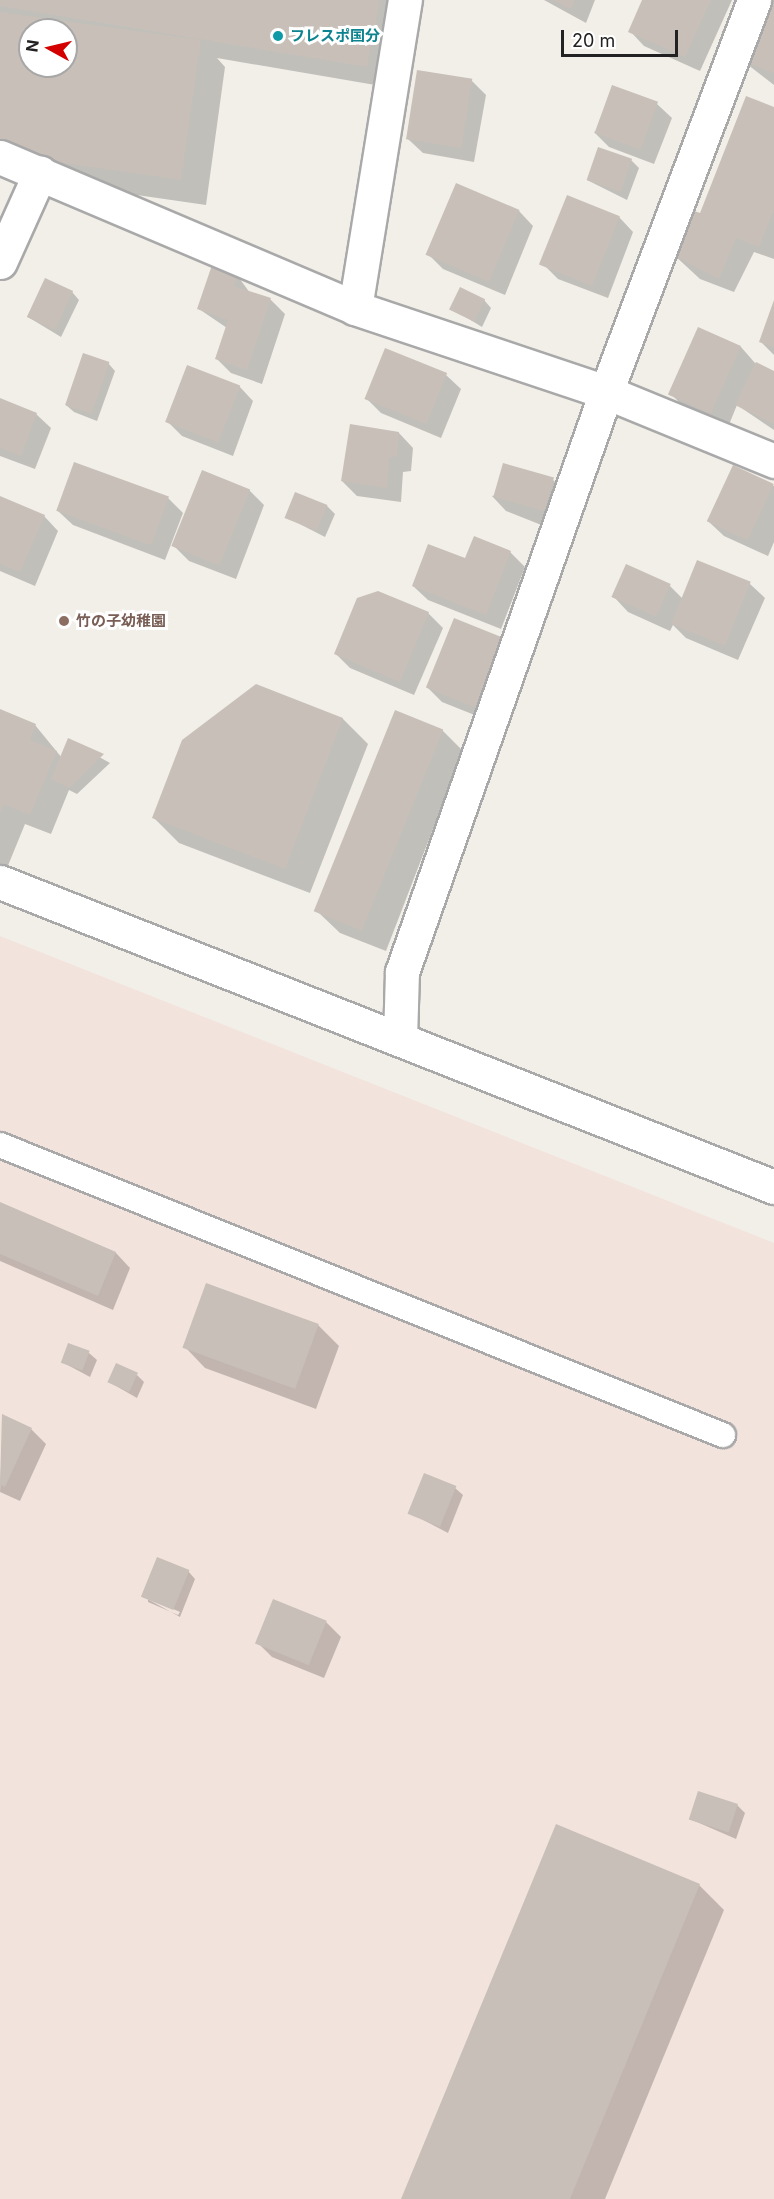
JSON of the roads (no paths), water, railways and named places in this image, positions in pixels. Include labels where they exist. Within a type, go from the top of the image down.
[{"type":"street","points":[[355,308],[405,0]]},
{"type":"street","points":[[400,1040],[402,972],[606,392],[754,0]]},
{"type":"street","points":[[0,157],[355,308],[606,392],[774,461]]},
{"type":"street","points":[[0,262],[40,173]]},
{"type":"street","points":[[0,882],[774,1187]]},
{"type":"lane","points":[[0,1145],[723,1435]]},
{"type":"place","name":"フレスポ国分","points":[[278,36]]},
{"type":"place","name":"竹の子幼稚園","points":[[64,621]]}]
